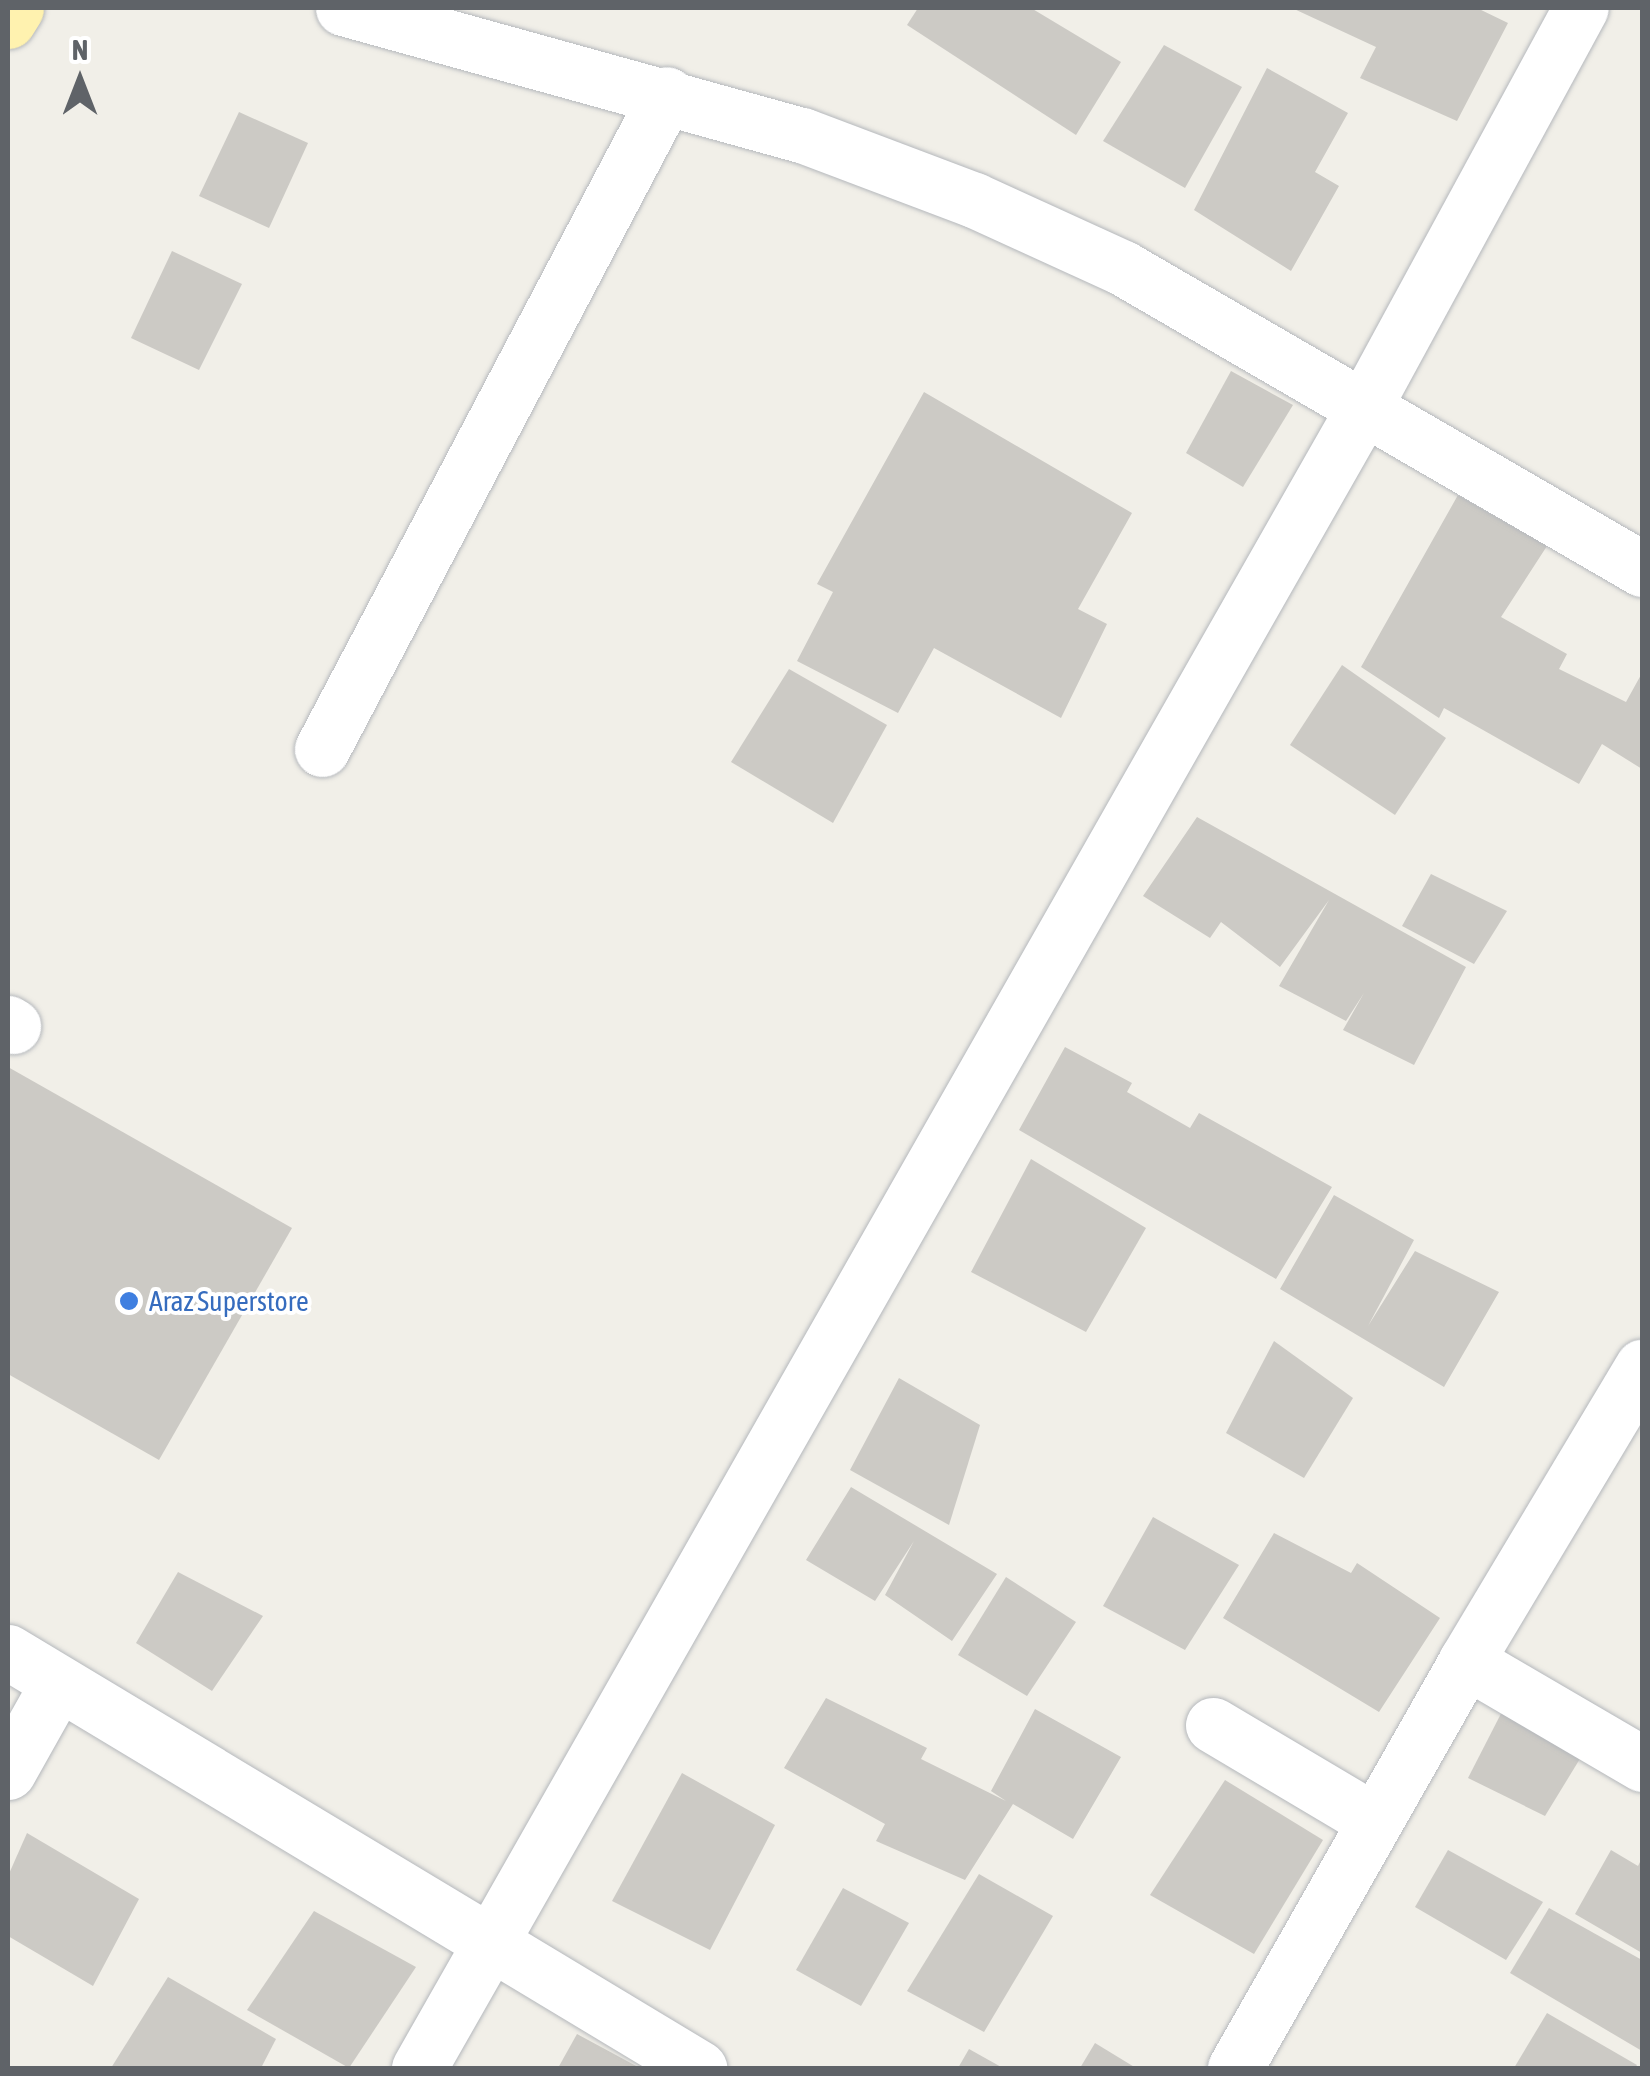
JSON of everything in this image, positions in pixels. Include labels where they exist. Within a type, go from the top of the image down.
[{"type":"main road","points":[[8,21],[16,8]]},
{"type":"street","points":[[343,8],[667,94],[802,135],[974,200],[1122,268],[1642,568]]},
{"type":"street","points":[[419,2068],[491,1948],[1364,407],[1581,8]]},
{"type":"street","points":[[322,749],[667,94]]},
{"type":"street","points":[[1235,2068],[1466,1660],[1642,1367]]},
{"type":"street","points":[[8,1652],[491,1948],[699,2068]]},
{"type":"street","points":[[1466,1660],[1642,1764]]},
{"type":"street","points":[[8,1772],[58,1683]]},
{"type":"street","points":[[1213,1724],[1375,1821]]},
{"type":"building","points":[[918,8],[1031,8],[1121,62],[1076,135],[907,25]]},
{"type":"building","points":[[1292,8],[1477,8],[1508,23],[1457,121],[1360,78],[1376,47]]},
{"type":"building","points":[[1164,45],[1242,87],[1185,188],[1103,141]]},
{"type":"building","points":[[1267,68],[1348,113],[1315,172],[1339,186],[1291,271],[1194,210]]},
{"type":"building","points":[[239,112],[308,143],[269,228],[199,196]]},
{"type":"building","points":[[172,251],[242,284],[199,370],[131,338]]},
{"type":"building","points":[[1231,371],[1293,405],[1243,487],[1186,453]]},
{"type":"building","points":[[924,392],[1132,513],[1078,609],[1107,624],[1061,718],[934,648],[898,713],[797,661],[833,592],[817,584]]},
{"type":"building","points":[[1458,495],[1547,546],[1501,617],[1567,654],[1559,669],[1626,702],[1642,673],[1642,769],[1602,744],[1579,784],[1444,708],[1439,718],[1361,667]]},
{"type":"building","points":[[1342,665],[1446,738],[1395,815],[1290,745]]},
{"type":"building","points":[[789,669],[887,725],[833,823],[731,762]]},
{"type":"building","points":[[1197,817],[1466,967],[1414,1065],[1343,1030],[1364,993],[1346,1021],[1279,986],[1329,900],[1280,967],[1221,922],[1210,938],[1143,896]]},
{"type":"building","points":[[1431,874],[1507,911],[1474,964],[1402,926]]},
{"type":"building","points":[[1065,1047],[1132,1083],[1127,1092],[1190,1128],[1199,1113],[1332,1187],[1276,1279],[1019,1130]]},
{"type":"building","name":"Araz Superstore","points":[[8,1067],[292,1228],[159,1460],[8,1374]]},
{"type":"building","points":[[1031,1159],[1146,1228],[1086,1332],[971,1272]]},
{"type":"building","points":[[1334,1195],[1414,1240],[1368,1326],[1415,1251],[1499,1292],[1444,1387],[1280,1289]]},
{"type":"building","points":[[1274,1341],[1353,1398],[1304,1478],[1226,1433]]},
{"type":"building","points":[[899,1378],[980,1425],[949,1525],[850,1470]]},
{"type":"building","points":[[851,1487],[997,1574],[952,1641],[885,1595],[914,1541],[875,1601],[806,1560]]},
{"type":"building","points":[[1153,1517],[1239,1565],[1185,1650],[1103,1606]]},
{"type":"building","points":[[1274,1533],[1351,1573],[1357,1563],[1440,1618],[1379,1712],[1223,1618]]},
{"type":"building","points":[[178,1572],[263,1616],[212,1691],[136,1643]]},
{"type":"building","points":[[1006,1577],[1076,1622],[1027,1696],[958,1655]]},
{"type":"building","points":[[826,1698],[927,1748],[921,1759],[1006,1801],[991,1791],[1035,1709],[1121,1757],[1073,1839],[1013,1804],[965,1880],[876,1841],[885,1824],[784,1768]]},
{"type":"building","points":[[1508,1700],[1589,1744],[1545,1816],[1468,1778]]},
{"type":"building","points":[[682,1773],[775,1825],[710,1950],[612,1901]]},
{"type":"building","points":[[1225,1780],[1323,1840],[1254,1954],[1150,1895]]},
{"type":"building","points":[[27,1833],[139,1899],[93,1986],[8,1936],[8,1876]]},
{"type":"building","points":[[1448,1850],[1543,1902],[1506,1960],[1415,1907]]},
{"type":"building","points":[[1611,1850],[1638,1866],[1642,1858],[1642,1953],[1575,1914]]},
{"type":"building","points":[[979,1874],[1053,1916],[984,2032],[907,1991]]},
{"type":"building","points":[[843,1888],[909,1923],[861,2006],[796,1970]]},
{"type":"building","points":[[1549,1908],[1642,1960],[1642,2051],[1510,1973]]},
{"type":"building","points":[[314,1911],[416,1967],[349,2068],[247,2010]]},
{"type":"building","points":[[168,1977],[276,2039],[261,2068],[111,2068]]},
{"type":"building","points":[[1547,2013],[1637,2065],[1514,2068]]},
{"type":"building","points":[[577,2034],[640,2068],[558,2068]]},
{"type":"building","points":[[1095,2043],[1136,2068],[1080,2068]]},
{"type":"building","points":[[969,2049],[1003,2068],[958,2068]]},
{"type":"place","name":"Araz Superstore","points":[[129,1301]]}]
